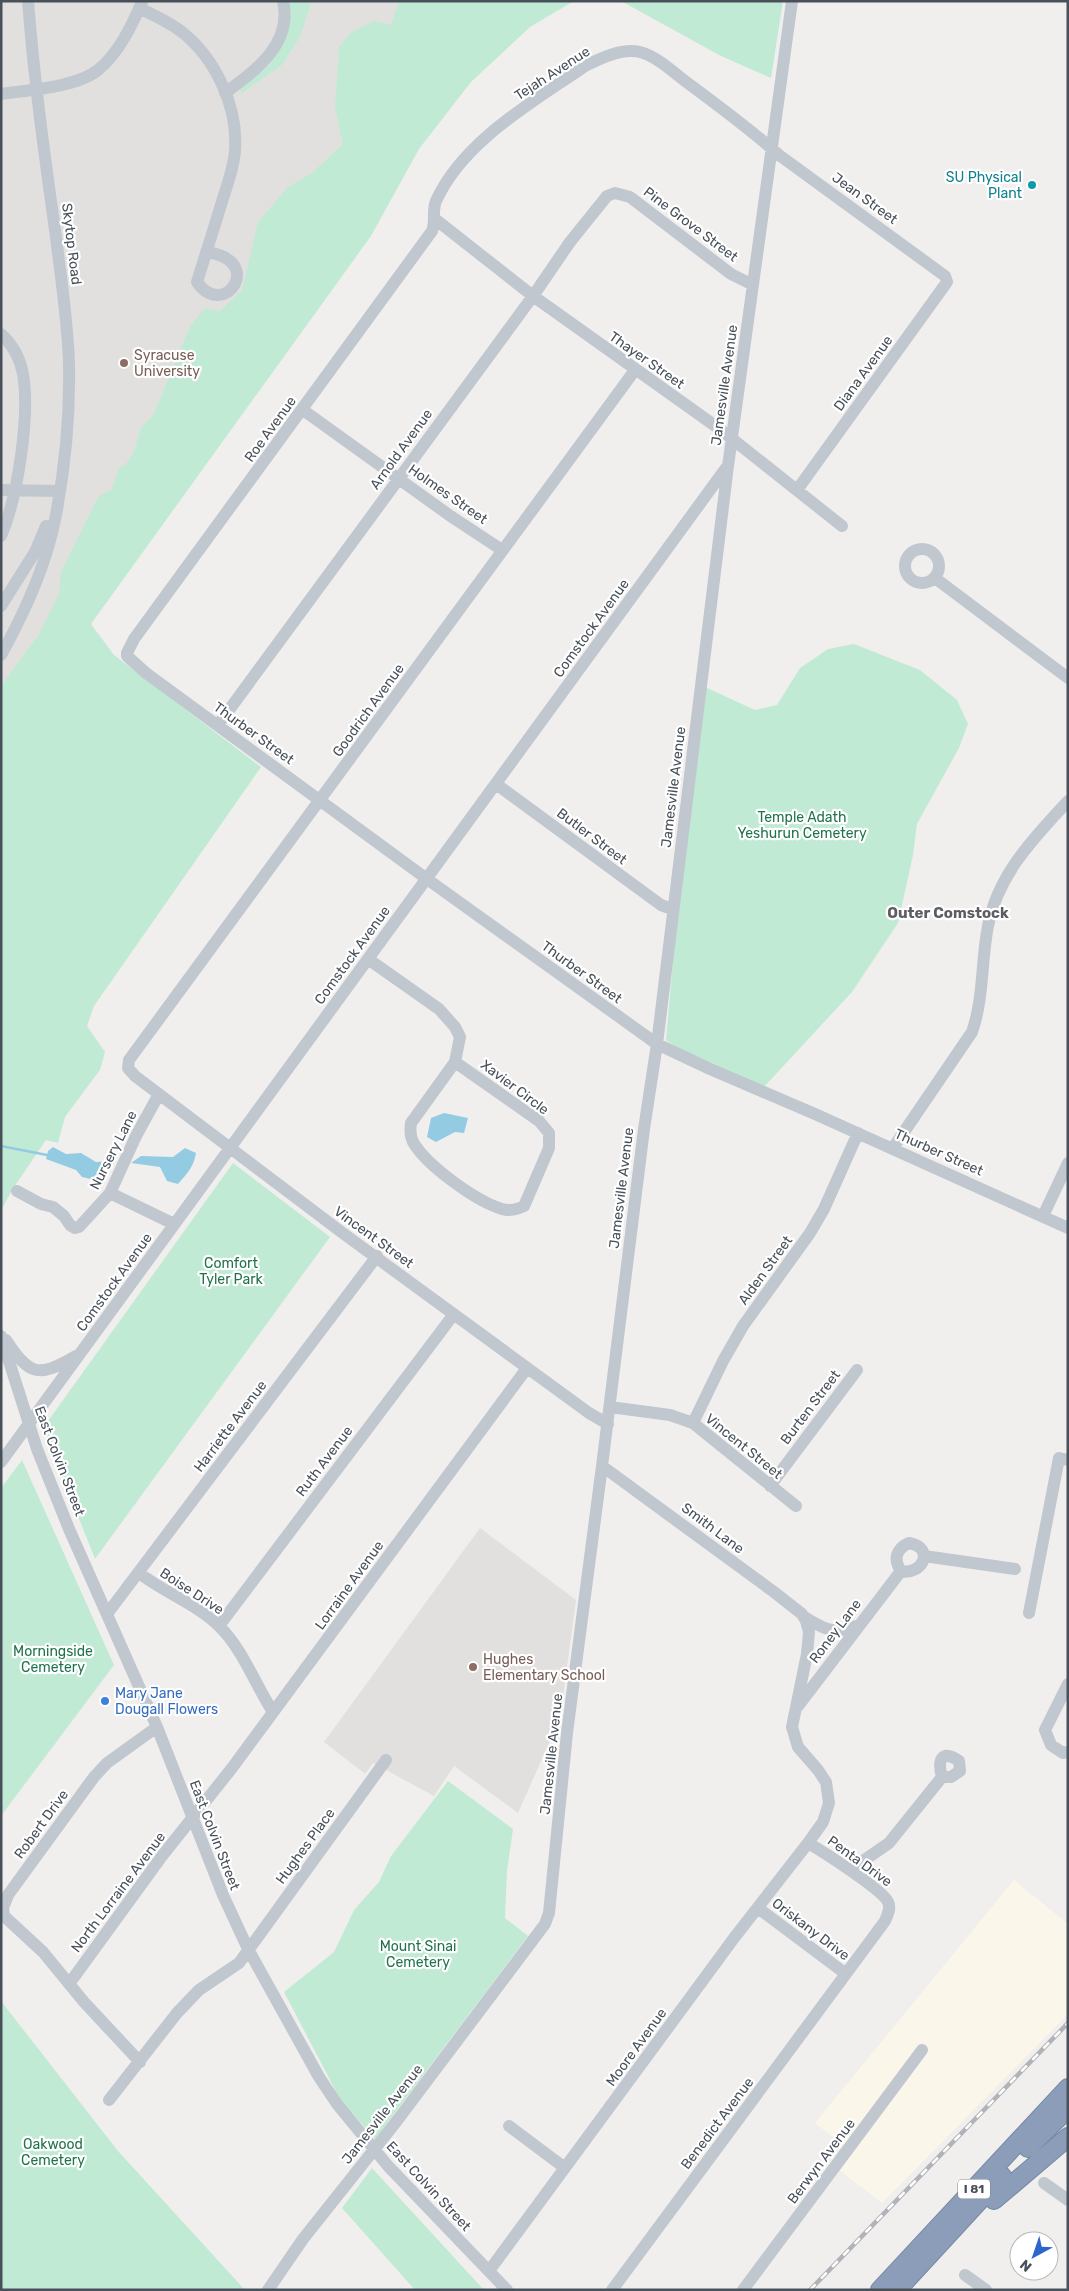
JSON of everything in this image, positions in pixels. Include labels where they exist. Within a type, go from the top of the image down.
[{"type":"highway","name":"I 81","points":[[880,2290],[1068,2088]]},
{"type":"highway","name":"I 81","points":[[897,2290],[1026,2150],[1068,2108]]},
{"type":"highway","points":[[922,2264],[1033,2165],[1068,2137]]},
{"type":"street","name":"Skytop Road","points":[[1,655],[5,636],[21,610],[40,570],[56,516],[68,412],[69,364],[64,304],[36,89],[28,1]]},
{"type":"street","points":[[225,93],[259,67],[272,53],[283,24],[283,1]]},
{"type":"street","name":"Jamesville Avenue","points":[[268,2290],[303,2239],[374,2150],[545,1924],[549,1912],[567,1733],[608,1424],[644,1130],[657,1044],[672,909],[728,466],[792,1]]},
{"type":"street","points":[[1,94],[36,89],[76,80],[98,70],[117,49],[141,4],[182,32],[197,45],[216,72],[225,93],[235,127],[235,150],[232,169],[206,252]]},
{"type":"street","name":"Tejah Avenue","points":[[435,219],[435,202],[450,178],[480,143],[498,127],[585,66],[600,58],[623,52],[643,53],[664,65],[771,147]]},
{"type":"street","name":"Jean Street","points":[[771,147],[942,272]]},
{"type":"street","name":"Pine Grove Street","points":[[610,194],[624,194],[630,197],[731,274],[753,285]]},
{"type":"street","name":"Arnold Avenue","points":[[218,725],[398,477],[533,296],[570,242],[610,194]]},
{"type":"street","name":"Thayer Street","points":[[435,219],[533,296],[732,440],[842,526]]},
{"type":"street","name":"Roe Avenue","points":[[127,656],[127,652],[134,640],[432,231],[435,219]]},
{"type":"street","name":"Diana Avenue","points":[[797,490],[947,282],[942,272]]},
{"type":"street","points":[[1,334],[15,350],[23,372],[26,400],[15,491],[1,536]]},
{"type":"street","name":"Goodrich Avenue","points":[[128,1068],[129,1060],[635,370]]},
{"type":"street","name":"Holmes Street","points":[[303,410],[449,515],[502,550]]},
{"type":"street","name":"Comstock Avenue","points":[[1,1462],[728,466]]},
{"type":"street","points":[[1,490],[59,491]]},
{"type":"street","name":"Skytop Road","points":[[3,603],[35,552],[59,491]]},
{"type":"street","points":[[935,578],[1068,678]]},
{"type":"street","points":[[3,603],[21,610]]},
{"type":"street","name":"Thurber Street","points":[[127,656],[146,673],[427,879],[657,1044],[710,1069],[893,1148],[1068,1228]]},
{"type":"street","name":"Butler Street","points":[[496,784],[661,905],[672,909]]},
{"type":"street","points":[[893,1148],[972,1032],[978,1016],[988,926],[995,900],[1004,881],[1029,844],[1068,800]]},
{"type":"street","name":"Xavier Circle","points":[[368,959],[439,1009],[455,1027],[460,1037],[455,1062],[411,1123],[410,1132],[413,1142],[428,1161],[454,1183],[478,1197],[503,1209],[516,1209],[524,1206],[549,1148],[548,1133],[538,1121],[455,1062]]},
{"type":"street","name":"Vincent Street","points":[[128,1068],[134,1076],[344,1234],[377,1256],[589,1413],[608,1424]]},
{"type":"street","name":"Nursery Lane","points":[[17,1191],[41,1204],[53,1207],[64,1216],[70,1225],[75,1228],[79,1227],[110,1193],[136,1136],[159,1094]]},
{"type":"street","name":"Alden Street","points":[[693,1423],[723,1361],[743,1326],[810,1233],[824,1209],[858,1133]]},
{"type":"street","points":[[1043,1216],[1068,1163]]},
{"type":"street","points":[[110,1193],[174,1224]]},
{"type":"street","name":"Harriette Avenue","points":[[107,1614],[377,1256]]},
{"type":"street","name":"Ruth Avenue","points":[[219,1626],[454,1314]]},
{"type":"street","points":[[1,1332],[30,1369],[43,1372],[55,1368],[80,1354]]},
{"type":"street","name":"East Colvin Street","points":[[1,1336],[37,1449],[66,1521],[156,1727],[223,1895],[248,1949],[319,2077],[337,2104],[374,2150],[507,2288]]},
{"type":"street","name":"Lorraine Avenue","points":[[193,1818],[527,1368]]},
{"type":"street","name":"Burten Street","points":[[770,1486],[856,1370]]},
{"type":"street","name":"Vincent Street","points":[[610,1407],[670,1415],[693,1423],[796,1506]]},
{"type":"street","points":[[1029,1613],[1059,1458],[1068,1460]]},
{"type":"street","name":"Smith Lane","points":[[602,1466],[700,1536],[803,1616],[831,1630],[843,1631],[858,1625]]},
{"type":"street","points":[[909,1543],[917,1544],[922,1550],[923,1561],[917,1568],[907,1573],[900,1571],[896,1563],[897,1552],[902,1546],[909,1543]]},
{"type":"street","points":[[924,1556],[1015,1569]]},
{"type":"street","name":"Roney Lane","points":[[795,1710],[900,1571]]},
{"type":"street","name":"Boise Drive","points":[[139,1573],[219,1626],[233,1641],[273,1712]]},
{"type":"street","points":[[803,1616],[809,1632],[807,1654],[792,1727],[795,1742],[826,1782],[829,1803],[826,1816],[808,1843]]},
{"type":"street","points":[[1068,1684],[1045,1730],[1050,1745],[1063,1753],[1068,1752]]},
{"type":"street","name":"Robert Drive","points":[[140,2062],[69,1984],[43,1952],[4,1916],[3,1908],[8,1894],[94,1777],[107,1763],[156,1727]]},
{"type":"street","name":"Hughes Place","points":[[109,2100],[182,2007],[198,1990],[239,1963],[386,1760]]},
{"type":"street","points":[[850,1870],[889,1843],[942,1777]]},
{"type":"street","name":"North Lorraine Avenue","points":[[69,1984],[193,1818]]},
{"type":"street","name":"Penta Drive","points":[[808,1843],[850,1870],[886,1898],[890,1908]]},
{"type":"street","name":"Moore Avenue","points":[[489,2270],[808,1843]]},
{"type":"street","name":"Oriskany Drive","points":[[758,1908],[846,1974]]},
{"type":"street","name":"Benedict Avenue","points":[[612,2290],[846,1974],[885,1920],[890,1908]]},
{"type":"street","name":"Berwyn Avenue","points":[[743,2290],[922,2050]]},
{"type":"street","points":[[509,2126],[565,2168]]},
{"type":"street","points":[[1044,2183],[1068,2200]]},
{"type":"street","points":[[965,2275],[986,2290]]},
{"type":"shaded area","name":"Syracuse University","points":[[1,1],[491,1],[1,725]]},
{"type":"shaded area","name":"Hughes Elementary School","points":[[480,1528],[576,1600],[558,1734],[549,1743],[518,1813],[454,1766],[434,1796],[373,1763],[365,1774],[324,1742]]},
{"type":"shaded area","points":[[1014,1880],[1068,1924],[1068,2014],[882,2203],[839,2170],[852,2152],[815,2123]]},
{"type":"green space","points":[[290,1],[308,1],[311,4],[300,37],[282,65],[242,93],[239,89],[268,66],[280,48]]},
{"type":"green space","points":[[399,1],[574,1],[530,27],[471,82],[419,149],[371,236],[91,624],[114,655],[261,767],[94,1006],[87,1026],[105,1052],[100,1070],[65,1117],[58,1143],[46,1140],[12,1190],[1,1211],[1,686],[39,634],[59,594],[61,572],[98,497],[112,489],[119,468],[126,464],[134,452],[141,427],[153,416],[190,326],[205,308],[220,311],[242,290],[258,222],[288,187],[312,173],[343,144],[335,108],[339,47],[350,33],[373,21],[391,25]]},
{"type":"green space","points":[[621,1],[783,1],[771,78],[719,55]]},
{"type":"green space","name":"Temple Adath Yeshurun Cemetery","points":[[854,644],[920,670],[957,700],[968,724],[959,748],[917,824],[913,855],[898,923],[852,992],[764,1087],[688,1055],[666,1040],[678,904],[705,687],[755,710],[777,705],[800,668],[828,649]]},
{"type":"green space","name":"Comfort Tyler Park","points":[[233,1163],[330,1237],[95,1559],[43,1428]]},
{"type":"green space","name":"Morningside Cemetery","points":[[22,1460],[114,1665],[1,1816],[1,1488]]},
{"type":"green space","name":"Mount Sinai Cemetery","points":[[448,1781],[513,1829],[507,1871],[505,1918],[528,1936],[375,2139],[340,2099],[284,1992],[334,1952],[354,1910],[379,1882],[391,1856]]},
{"type":"green space","name":"Oakwood Cemetery","points":[[1,2001],[118,2151],[245,2290],[1,2290]]},
{"type":"green space","points":[[372,2168],[484,2290],[415,2290],[342,2208]]},
{"type":"water","points":[[444,1113],[468,1118],[464,1133],[455,1132],[436,1142],[427,1137],[431,1118]]},
{"type":"water","points":[[53,1147],[66,1154],[81,1153],[96,1162],[116,1161],[95,1180],[82,1177],[76,1170],[46,1159],[48,1151]]},
{"type":"water","points":[[185,1148],[196,1153],[192,1166],[178,1184],[167,1181],[160,1167],[131,1163],[141,1156],[173,1157]]},
{"type":"waterway","points":[[1,1146],[47,1155]]},
{"type":"railway","points":[[810,2290],[1068,2023]]},
{"type":"place","name":"SU Physical Plant","points":[[1032,185]]},
{"type":"place","name":"Syracuse University","points":[[124,363]]},
{"type":"place","name":"Hughes Elementary School","points":[[473,1667]]},
{"type":"place","name":"Mary Jane Dougall Flowers","points":[[105,1701]]},
{"type":"district","name":"Outer Comstock","points":[[948,913]]}]
